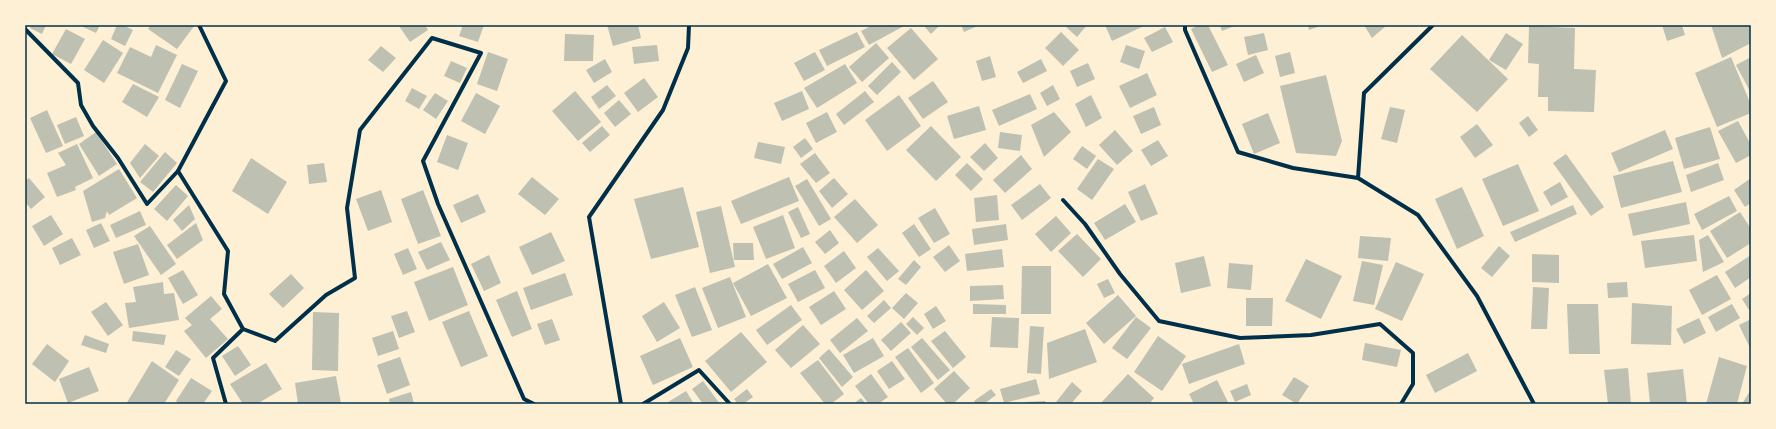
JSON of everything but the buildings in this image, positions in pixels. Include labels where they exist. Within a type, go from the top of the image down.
[{"type":"street","points":[[25,29],[78,83],[81,105],[93,126],[118,158],[147,204],[178,171],[226,81],[199,25]]},
{"type":"street","points":[[621,404],[589,217],[663,110],[688,48],[689,25]]},
{"type":"street","points":[[1185,25],[1238,152],[1293,168],[1358,178],[1418,215],[1477,296],[1534,404]]},
{"type":"street","points":[[1358,178],[1364,93],[1432,25]]},
{"type":"street","points":[[178,171],[228,251],[224,294],[243,329],[275,341],[326,296],[355,278],[347,208],[360,130],[432,38],[481,53],[423,162],[438,204],[524,399],[534,404]]},
{"type":"street","points":[[1063,200],[1085,224],[1120,274],[1159,321],[1240,338],[1311,335],[1380,324],[1413,353],[1413,384],[1401,404]]},
{"type":"street","points":[[226,404],[213,358],[243,329]]},
{"type":"street","points":[[643,404],[699,370],[730,404]]}]
